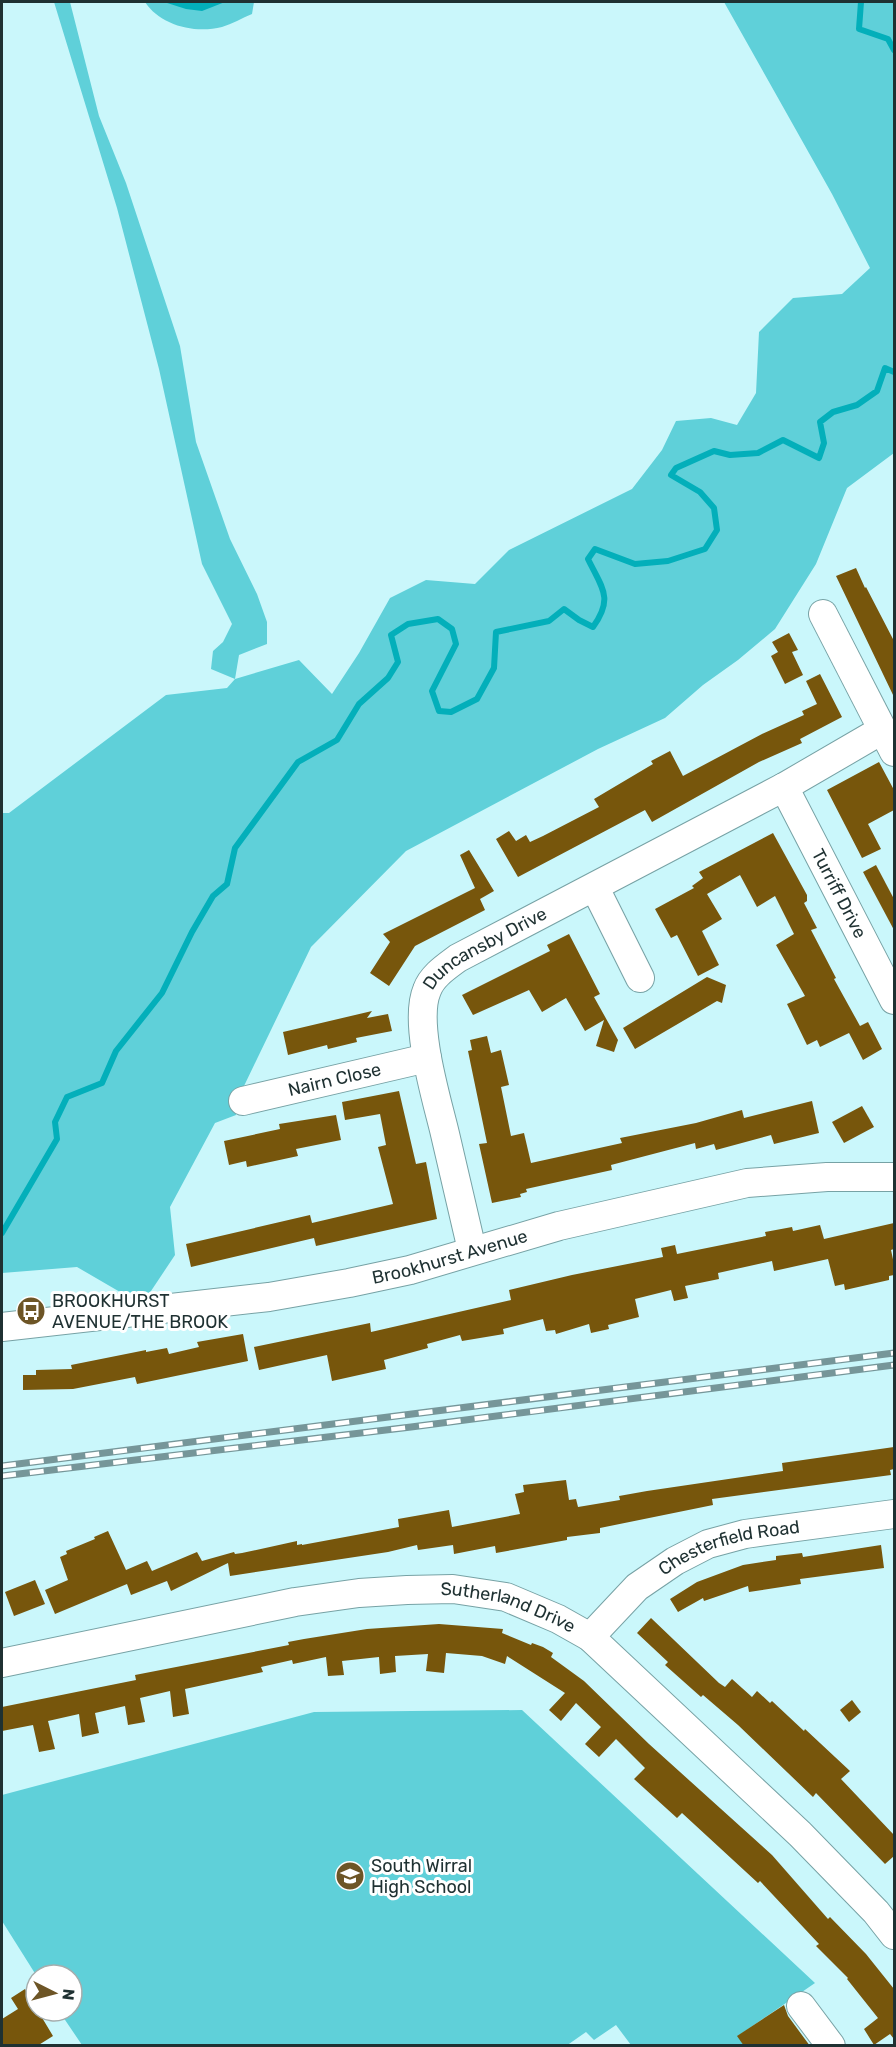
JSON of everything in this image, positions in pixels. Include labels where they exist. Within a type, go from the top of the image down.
[{"type":"street","points":[[823,614],[888,741]]},
{"type":"street","name":"Duncansby Drive","points":[[472,1250],[427,1058],[423,1024],[426,990],[440,972],[458,958],[784,787],[888,741]]},
{"type":"street","name":"Turriff Drive","points":[[784,787],[891,986]]},
{"type":"street","points":[[595,888],[642,977]]},
{"type":"street","name":"Nairn Close","points":[[243,1101],[427,1058]]},
{"type":"street","name":"Brookhurst Avenue","points":[[2,1327],[268,1298],[410,1270],[472,1250],[601,1216],[747,1184],[827,1178],[894,1177]]},
{"type":"street","name":"Chesterfield Road","points":[[590,1637],[636,1587],[675,1561],[708,1544],[745,1534],[894,1514]]},
{"type":"street","name":"Sutherland Drive","points":[[2,1663],[295,1602],[359,1593],[453,1589],[506,1597],[558,1619],[590,1637],[800,1834],[876,1912],[894,1935]]},
{"type":"street","points":[[801,2006],[831,2046]]},
{"type":"shaded area","points":[[54,2],[70,2],[99,116],[126,183],[180,346],[196,442],[230,539],[257,594],[267,622],[267,644],[239,655],[235,679],[211,669],[213,651],[223,642],[232,624],[202,564],[159,369],[117,208]]},
{"type":"shaded area","points":[[145,2],[254,2],[252,14],[222,27],[200,29],[169,22],[159,17]]},
{"type":"shaded area","points":[[164,2],[225,2],[202,11]]},
{"type":"shaded area","points":[[724,2],[894,2],[894,453],[847,488],[816,564],[775,629],[665,718],[598,749],[406,851],[311,947],[244,1086],[232,1091],[236,1115],[215,1123],[170,1207],[175,1255],[149,1294],[120,1292],[77,1267],[2,1273],[2,813],[9,813],[166,695],[227,688],[235,679],[299,660],[332,694],[359,653],[390,598],[426,580],[475,584],[509,550],[632,489],[662,450],[676,421],[711,418],[737,425],[756,393],[759,332],[793,298],[842,294],[870,268],[832,194]]},
{"type":"shaded area","name":"South Wirral High School","points":[[522,1710],[815,1983],[738,2036],[744,2045],[631,2045],[616,2025],[594,2040],[586,2032],[566,2046],[82,2045],[67,2023],[84,2023],[84,1963],[28,1963],[2,1921],[2,1795],[314,1712]]},
{"type":"building","points":[[856,568],[894,641],[894,697],[836,576]]},
{"type":"building","points":[[789,633],[798,650],[792,652],[803,675],[785,684],[771,656],[778,652],[772,642]]},
{"type":"building","points":[[820,674],[842,717],[800,739],[802,743],[759,762],[652,822],[645,810],[518,877],[496,839],[509,831],[516,841],[526,835],[530,842],[543,836],[599,807],[594,799],[653,764],[651,761],[670,751],[683,776],[762,734],[804,715],[802,711],[817,704],[806,681]]},
{"type":"building","points":[[879,762],[894,790],[894,810],[868,824],[881,849],[862,858],[827,790]]},
{"type":"building","points":[[773,833],[807,895],[807,901],[804,903],[817,928],[811,930],[836,978],[834,979],[860,1026],[868,1022],[882,1049],[863,1060],[849,1033],[820,1047],[817,1040],[807,1045],[787,1004],[805,996],[776,945],[794,934],[775,896],[757,907],[740,875],[707,894],[722,919],[702,931],[719,965],[698,976],[677,935],[671,938],[655,909],[694,888],[692,886],[703,878],[699,872]]},
{"type":"building","points":[[469,850],[494,891],[480,899],[485,910],[415,946],[389,986],[370,973],[390,942],[383,934],[475,888],[460,855]]},
{"type":"building","points":[[876,865],[894,899],[894,930],[863,872]]},
{"type":"building","points":[[569,934],[600,994],[594,997],[618,1040],[614,1052],[596,1046],[604,1020],[585,1031],[566,998],[542,1012],[529,990],[473,1015],[462,995],[550,951],[547,945]]},
{"type":"building","points":[[707,977],[726,985],[722,1003],[717,1001],[635,1049],[623,1028]]},
{"type":"building","points":[[372,1011],[367,1018],[388,1014],[392,1031],[356,1038],[357,1042],[328,1049],[327,1045],[288,1055],[283,1032]]},
{"type":"building","points":[[487,1036],[491,1053],[501,1050],[509,1085],[501,1087],[511,1136],[524,1133],[531,1163],[622,1143],[620,1138],[696,1123],[742,1110],[744,1118],[812,1101],[819,1133],[774,1144],[771,1135],[716,1150],[714,1144],[696,1149],[695,1143],[611,1165],[612,1170],[526,1189],[527,1192],[520,1194],[521,1197],[492,1203],[479,1144],[487,1143],[468,1051],[472,1050],[470,1040]]},
{"type":"building","points":[[399,1091],[416,1164],[426,1162],[437,1219],[316,1246],[314,1238],[191,1267],[186,1244],[310,1215],[312,1223],[393,1204],[378,1147],[386,1145],[380,1114],[345,1120],[342,1102]]},
{"type":"building","points":[[862,1106],[874,1127],[844,1143],[832,1122]]},
{"type":"building","points":[[336,1115],[341,1140],[296,1149],[298,1156],[247,1167],[246,1161],[229,1165],[224,1141],[280,1129],[279,1124]]},
{"type":"building","points":[[894,1223],[894,1249],[891,1250],[894,1275],[889,1276],[889,1280],[845,1290],[844,1284],[835,1286],[828,1259],[774,1271],[772,1261],[718,1273],[719,1279],[685,1286],[688,1298],[674,1301],[671,1290],[635,1299],[639,1317],[608,1325],[609,1329],[591,1333],[589,1324],[556,1334],[555,1330],[546,1331],[543,1319],[503,1329],[504,1334],[462,1341],[460,1335],[427,1344],[428,1348],[384,1360],[386,1369],[332,1381],[327,1355],[259,1370],[254,1347],[370,1323],[371,1332],[511,1300],[509,1290],[663,1257],[661,1248],[675,1245],[677,1254],[766,1236],[765,1232],[792,1227],[793,1231],[820,1225],[824,1239]]},
{"type":"building","points":[[243,1334],[248,1361],[137,1384],[135,1377],[73,1389],[23,1390],[23,1375],[36,1375],[36,1370],[72,1369],[71,1365],[146,1350],[146,1352],[167,1348],[169,1354],[199,1347],[197,1342]]},
{"type":"building","points":[[894,1447],[894,1469],[890,1470],[891,1475],[712,1499],[713,1505],[600,1528],[600,1533],[567,1537],[567,1540],[496,1553],[495,1546],[454,1554],[453,1545],[418,1550],[417,1545],[388,1552],[230,1576],[228,1563],[171,1591],[167,1581],[131,1595],[127,1584],[55,1614],[45,1590],[68,1580],[60,1557],[67,1554],[66,1551],[108,1531],[126,1570],[147,1561],[152,1571],[197,1552],[202,1561],[234,1552],[235,1554],[242,1553],[297,1541],[297,1545],[302,1545],[399,1527],[398,1519],[449,1510],[452,1527],[520,1514],[515,1494],[524,1492],[523,1485],[566,1480],[569,1500],[576,1499],[578,1507],[620,1500],[619,1496],[647,1491],[783,1471],[782,1463]]},
{"type":"building","points":[[881,1545],[884,1568],[800,1579],[801,1584],[749,1592],[748,1586],[704,1601],[703,1598],[678,1612],[670,1599],[697,1582],[743,1565],[776,1560],[776,1556],[802,1553],[803,1557]]},
{"type":"building","points":[[35,1580],[45,1604],[14,1616],[5,1592]]},
{"type":"building","points":[[651,1618],[719,1683],[725,1687],[732,1679],[752,1697],[757,1691],[770,1703],[772,1701],[850,1771],[841,1779],[894,1835],[894,1856],[885,1864],[816,1793],[813,1797],[738,1725],[703,1695],[701,1697],[665,1665],[668,1662],[637,1633]]},
{"type":"building","points":[[439,1624],[503,1629],[502,1633],[531,1645],[532,1643],[543,1647],[553,1653],[551,1657],[584,1681],[649,1744],[772,1855],[828,1919],[830,1917],[866,1954],[894,1989],[894,2039],[890,2034],[874,2045],[864,2029],[878,2018],[848,1978],[816,1946],[819,1944],[760,1881],[758,1883],[682,1813],[677,1818],[634,1779],[645,1768],[616,1739],[599,1757],[585,1744],[601,1727],[576,1703],[561,1721],[549,1710],[565,1693],[507,1656],[505,1664],[482,1656],[446,1653],[444,1673],[426,1671],[428,1654],[395,1656],[396,1672],[380,1674],[379,1657],[342,1661],[344,1675],[328,1676],[326,1657],[293,1664],[292,1660],[261,1667],[263,1672],[185,1689],[189,1714],[173,1717],[170,1691],[140,1698],[145,1722],[128,1725],[125,1706],[95,1713],[99,1733],[82,1737],[79,1714],[48,1721],[55,1749],[39,1752],[33,1725],[2,1731],[2,1707],[136,1680],[135,1675],[289,1645],[288,1642],[367,1629]]},
{"type":"building","points":[[852,1700],[861,1712],[849,1722],[840,1710]]},
{"type":"building","points":[[24,1990],[24,2023],[45,2023],[53,2036],[37,2046],[2,2046],[2,2019],[18,2009],[11,1998]]},
{"type":"building","points":[[784,2005],[788,2016],[810,2046],[744,2046],[737,2036]]},
{"type":"waterway","points":[[861,2],[859,29],[888,39],[894,50]]},
{"type":"waterway","points":[[2,1233],[57,1139],[55,1122],[67,1097],[102,1083],[116,1051],[162,993],[192,932],[213,896],[227,884],[235,848],[298,762],[337,740],[359,704],[388,678],[398,662],[391,635],[408,624],[438,619],[452,629],[456,644],[432,691],[439,711],[451,712],[477,699],[494,668],[496,632],[549,621],[564,609],[593,627],[603,608],[604,600],[604,593],[588,559],[595,549],[635,564],[668,561],[705,549],[717,530],[714,508],[700,492],[671,475],[676,468],[714,451],[730,455],[758,453],[783,440],[819,458],[824,443],[820,422],[833,412],[857,405],[877,391],[885,368],[894,372]]},
{"type":"railway","points":[[2,1466],[894,1353]]},
{"type":"railway","points":[[2,1476],[411,1427],[894,1365]]},
{"type":"place","name":"BROOKHURST AVENUE/THE BROOK","points":[[31,1311]]},
{"type":"place","name":"South Wirral High School","points":[[350,1876]]}]
